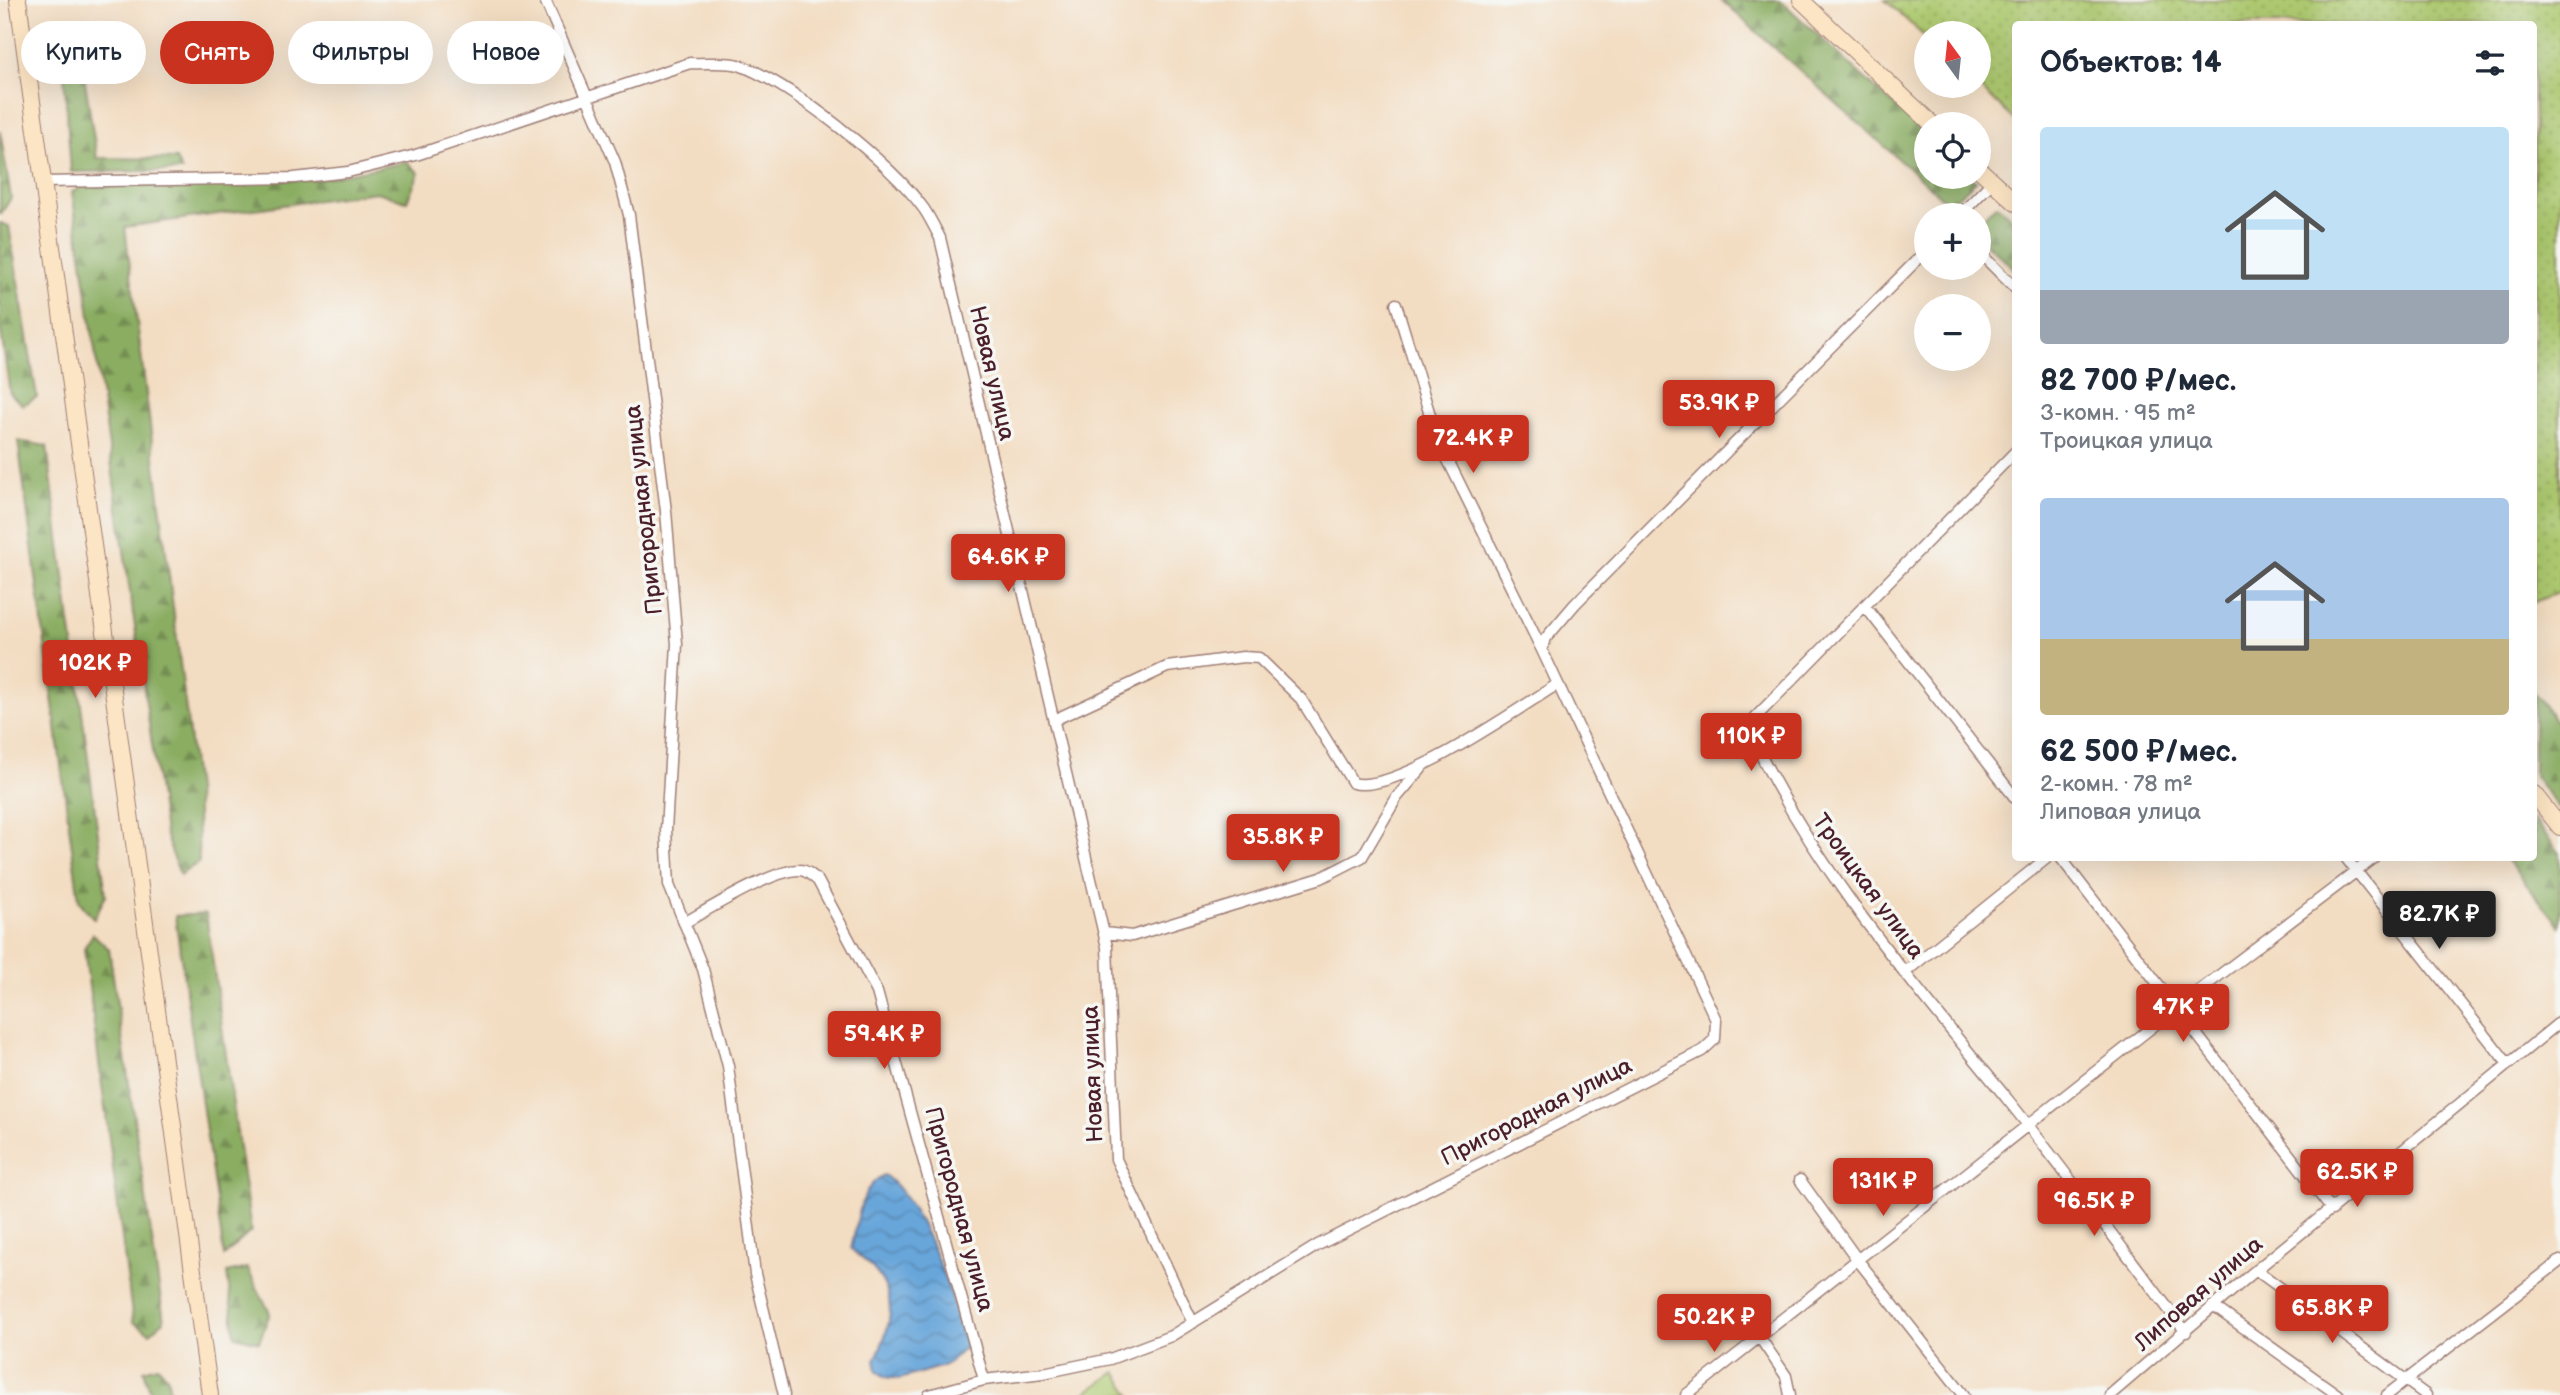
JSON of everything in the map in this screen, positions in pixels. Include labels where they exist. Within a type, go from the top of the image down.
[{"type":"street","points":[[18,0],[210,1395]]},
{"type":"street","name":"Пригородная улица","points":[[545,0],[615,162],[629,215],[666,511],[677,644],[666,831],[669,885],[703,969],[728,1066],[755,1274],[784,1395]]},
{"type":"street","points":[[1801,0],[1919,112]]},
{"type":"street","name":"Новая улица","points":[[42,182],[294,178],[348,172],[416,155],[691,64],[735,64],[772,79],[824,114],[906,187],[925,210],[940,238],[1104,933],[1116,1159],[1193,1323]]},
{"type":"street","points":[[1972,203],[1993,181],[2012,199]]},
{"type":"street","points":[[1542,650],[1546,638],[1575,604],[1914,263]]},
{"type":"street","points":[[1991,264],[2012,285]]},
{"type":"street","name":"Пригородная улица","points":[[929,1395],[984,1380],[1043,1373],[1110,1359],[1171,1336],[1318,1245],[1702,1051],[1714,1039],[1716,1020],[1542,650],[1437,438],[1396,304]]},
{"type":"street","name":"Троицкая улица","points":[[2012,455],[1747,726],[1801,831],[1904,973],[2028,1125],[2186,1332]]},
{"type":"street","points":[[1865,606],[2012,794]]},
{"type":"street","points":[[1054,720],[1167,667],[1243,657],[1259,658],[1301,699],[1353,783],[1364,786],[1409,774],[1558,684]]},
{"type":"street","points":[[1104,933],[1132,936],[1321,878],[1362,857],[1397,797],[1425,764]]},
{"type":"street","points":[[2537,798],[2560,827]]},
{"type":"street","points":[[1904,973],[2043,861]]},
{"type":"street","points":[[2063,861],[2332,1210]]},
{"type":"street","points":[[2348,861],[2508,1064]]},
{"type":"street","points":[[1686,1395],[2175,1009],[2370,861]]},
{"type":"street","name":"Пригородная улица","points":[[684,923],[746,888],[799,870],[810,873],[818,881],[877,992],[984,1380]]},
{"type":"street","name":"Липовая улица","points":[[2110,1395],[2256,1270],[2560,1022]]},
{"type":"street","points":[[1800,1180],[1857,1259],[1964,1395]]},
{"type":"street","points":[[2387,1395],[2560,1261]]},
{"type":"street","points":[[2256,1270],[2426,1395]]},
{"type":"street","points":[[2213,1306],[2338,1395]]},
{"type":"street","points":[[1760,1338],[1786,1376],[1790,1395]]},
{"type":"green space","points":[[1721,0],[1780,0],[1914,124],[1914,173]]},
{"type":"green space","points":[[1885,0],[2560,0],[2560,592],[2537,601],[2537,21],[2012,21],[2012,117],[1991,98],[1992,21],[1914,21],[1914,27]]},
{"type":"green space","points":[[65,84],[85,84],[97,158],[176,159],[182,171],[71,172]]},
{"type":"green space","points":[[0,131],[11,198],[1,214],[0,214]]},
{"type":"green space","points":[[407,162],[419,173],[407,201],[376,192],[125,227],[196,789],[199,862],[180,875],[165,834],[72,192],[81,187],[319,179]]},
{"type":"green space","points":[[1932,189],[1967,189],[1950,203]]},
{"type":"green space","points":[[1997,205],[2012,218],[2012,266],[1991,248],[1991,210]]},
{"type":"green space","points":[[0,223],[9,226],[37,397],[23,405],[10,394],[0,325]]},
{"type":"green space","points":[[18,441],[47,446],[106,895],[94,919],[79,901]]},
{"type":"green space","points":[[2537,696],[2560,726],[2560,810],[2537,780]]},
{"type":"green space","points":[[2537,824],[2560,853],[2560,926],[2507,861],[2537,861]]},
{"type":"green space","points":[[206,914],[251,1231],[224,1256],[175,916]]},
{"type":"green space","points":[[93,934],[109,949],[164,1321],[150,1333],[133,1322],[84,948]]},
{"type":"green space","points":[[247,1268],[270,1313],[259,1342],[235,1336],[227,1273]]},
{"type":"green space","points":[[158,1366],[168,1378],[170,1395],[151,1395],[144,1370]]},
{"type":"green space","points":[[1116,1372],[1131,1395],[1082,1395]]},
{"type":"water","points":[[884,1175],[898,1188],[924,1228],[968,1345],[946,1365],[900,1379],[885,1377],[877,1371],[875,1360],[888,1327],[888,1293],[875,1271],[851,1248],[864,1197],[869,1188]]}]
